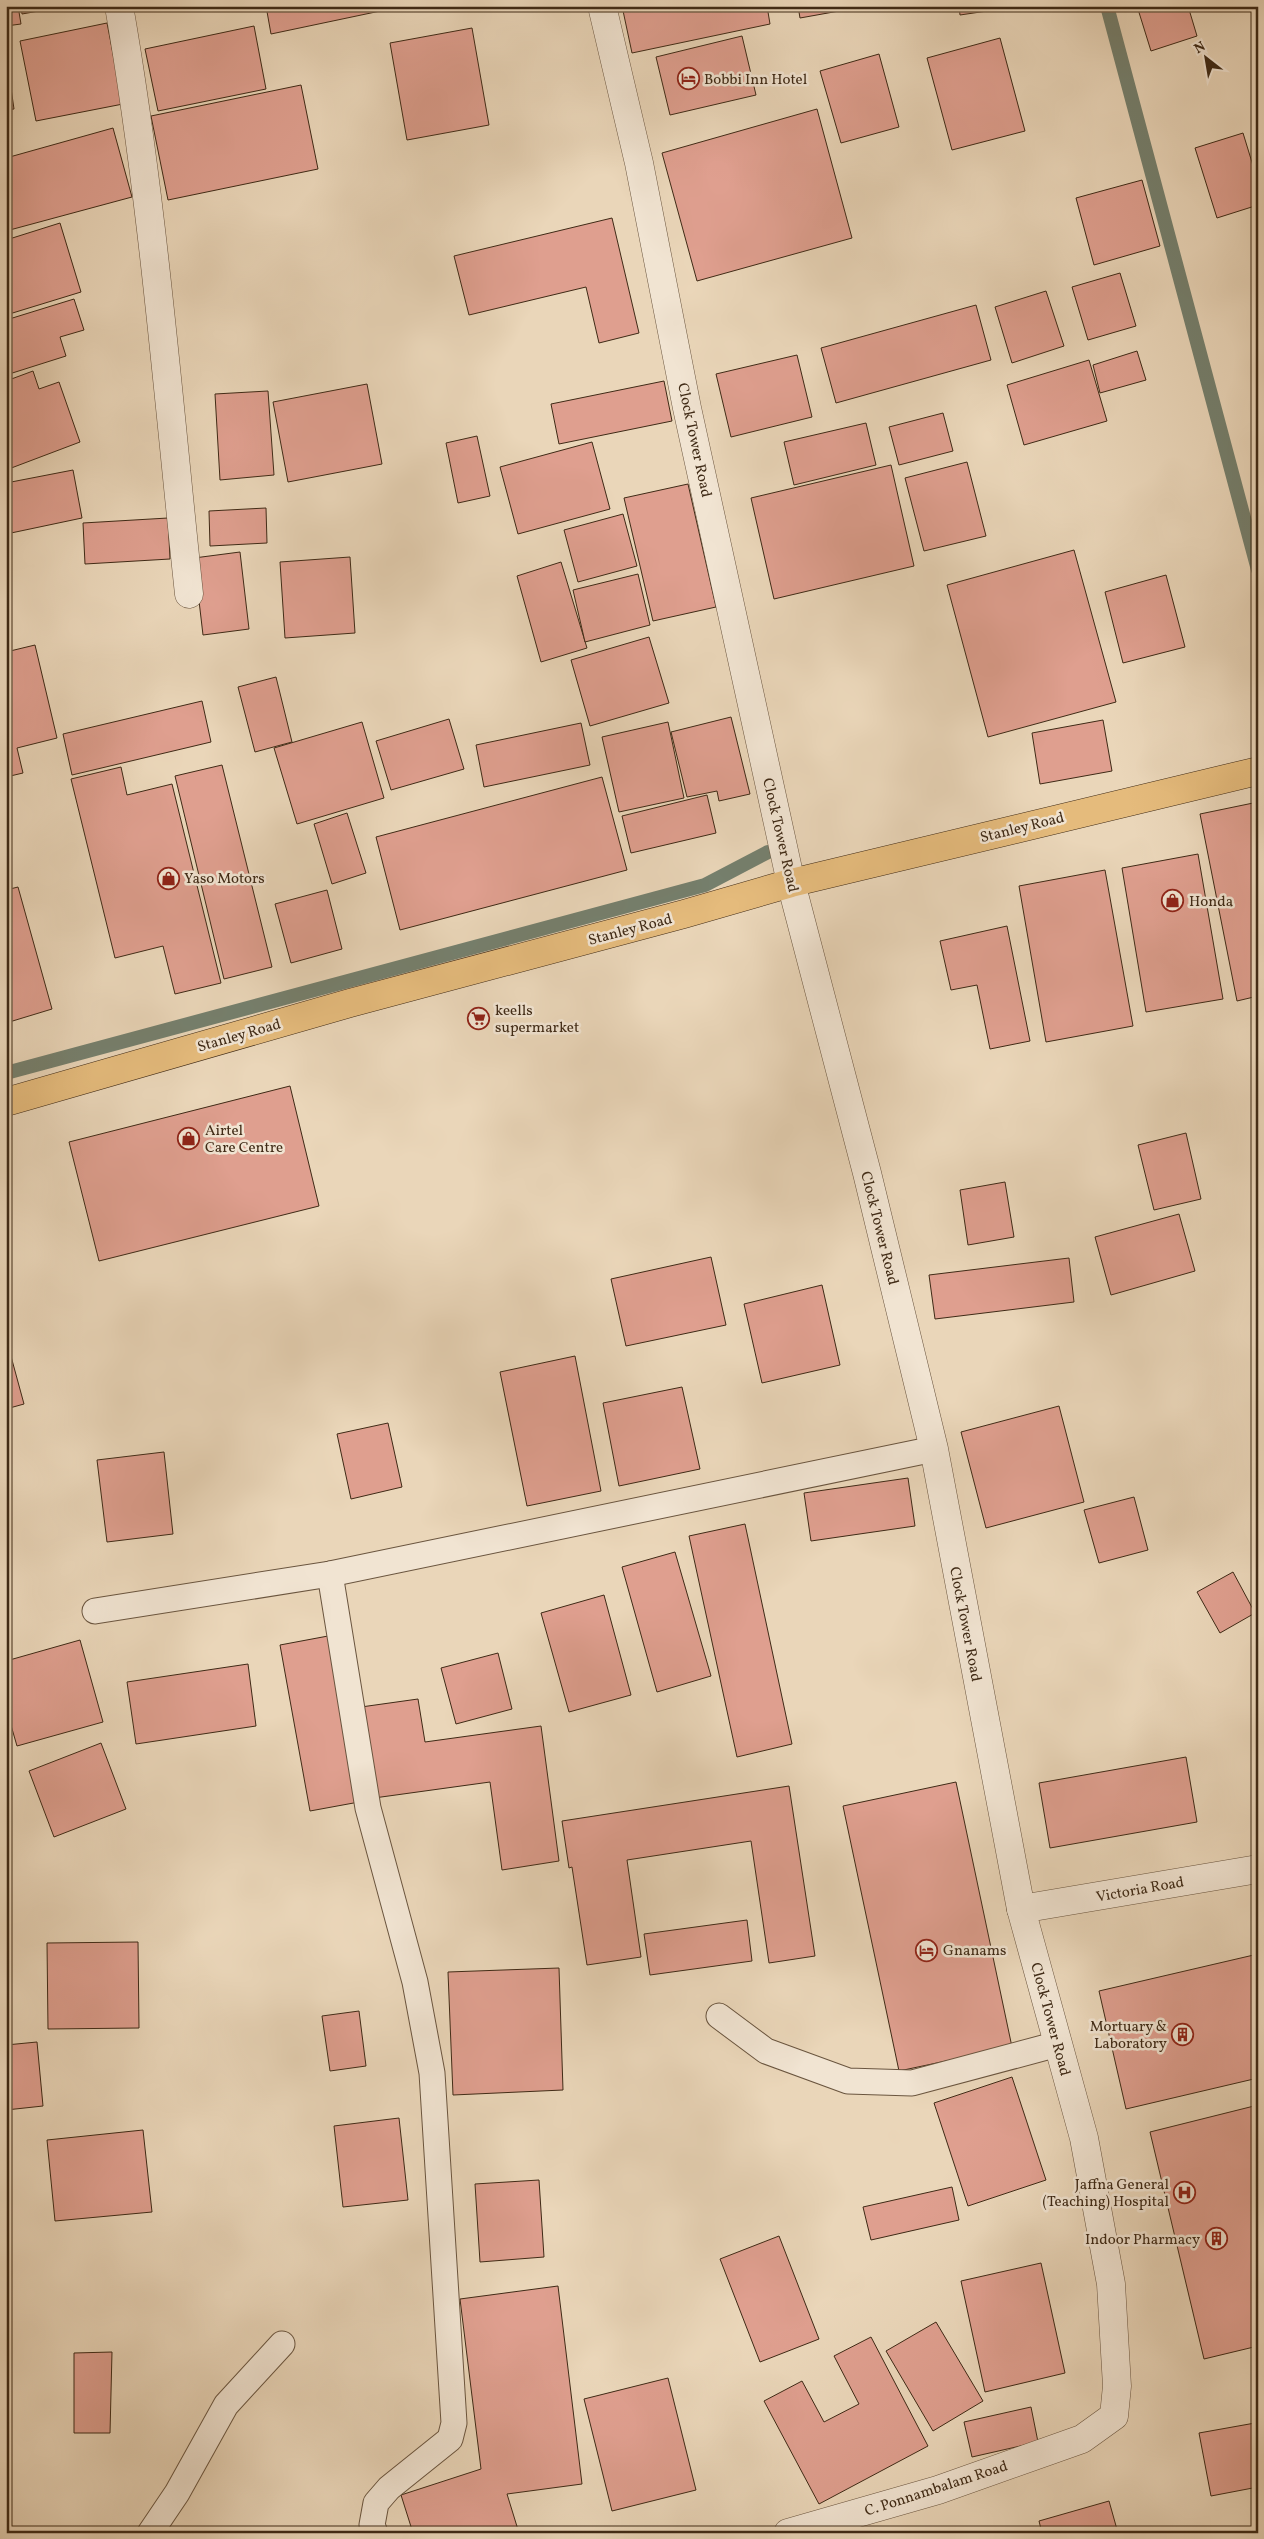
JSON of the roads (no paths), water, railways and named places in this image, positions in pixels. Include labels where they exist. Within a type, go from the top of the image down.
[{"type":"main road","name":"Stanley Road","points":[[6,1102],[350,1003],[674,917],[791,883],[1258,771]]},
{"type":"street","points":[[119,6],[132,81],[152,248],[188,594]]},
{"type":"street","name":"Clock Tower Road","points":[[602,6],[639,163],[688,408],[791,883],[867,1173],[934,1449],[1021,1909],[1084,2138],[1111,2284],[1117,2386],[1114,2416],[1082,2439]]},
{"type":"street","name":"Victoria Road","points":[[1021,1909],[1258,1869]]},
{"type":"street","name":"C. Ponnambalam Road","points":[[788,2533],[938,2490],[1082,2439]]},
{"type":"lane","points":[[95,1611],[330,1574],[934,1449]]},
{"type":"lane","points":[[330,1574],[368,1808],[415,1982],[432,2073],[454,2423],[450,2439],[389,2488],[376,2503],[372,2525],[375,2533]]},
{"type":"lane","points":[[719,2016],[766,2051],[848,2081],[912,2083],[1058,2044]]},
{"type":"lane","points":[[150,2533],[177,2493],[226,2405],[282,2344]]},
{"type":"waterway","points":[[1107,6],[1258,570]]},
{"type":"waterway","points":[[6,1073],[705,885],[768,852]]},
{"type":"place","name":"Bobbi Inn Hotel","points":[[688,79]]},
{"type":"place","name":"Yaso Motors","points":[[168,878]]},
{"type":"place","name":"Honda","points":[[1173,901]]},
{"type":"place","name":"keells supermarket","points":[[479,1019]]},
{"type":"place","name":"Airtel Care Centre","points":[[189,1139]]},
{"type":"place","name":"Gnanams","points":[[927,1950]]},
{"type":"place","name":"Mortuary & Laboratory","points":[[1183,2035]]},
{"type":"place","name":"Jaffna General (Teaching) Hospital","points":[[1185,2193]]},
{"type":"place","name":"Indoor Pharmacy","points":[[1216,2239]]}]
